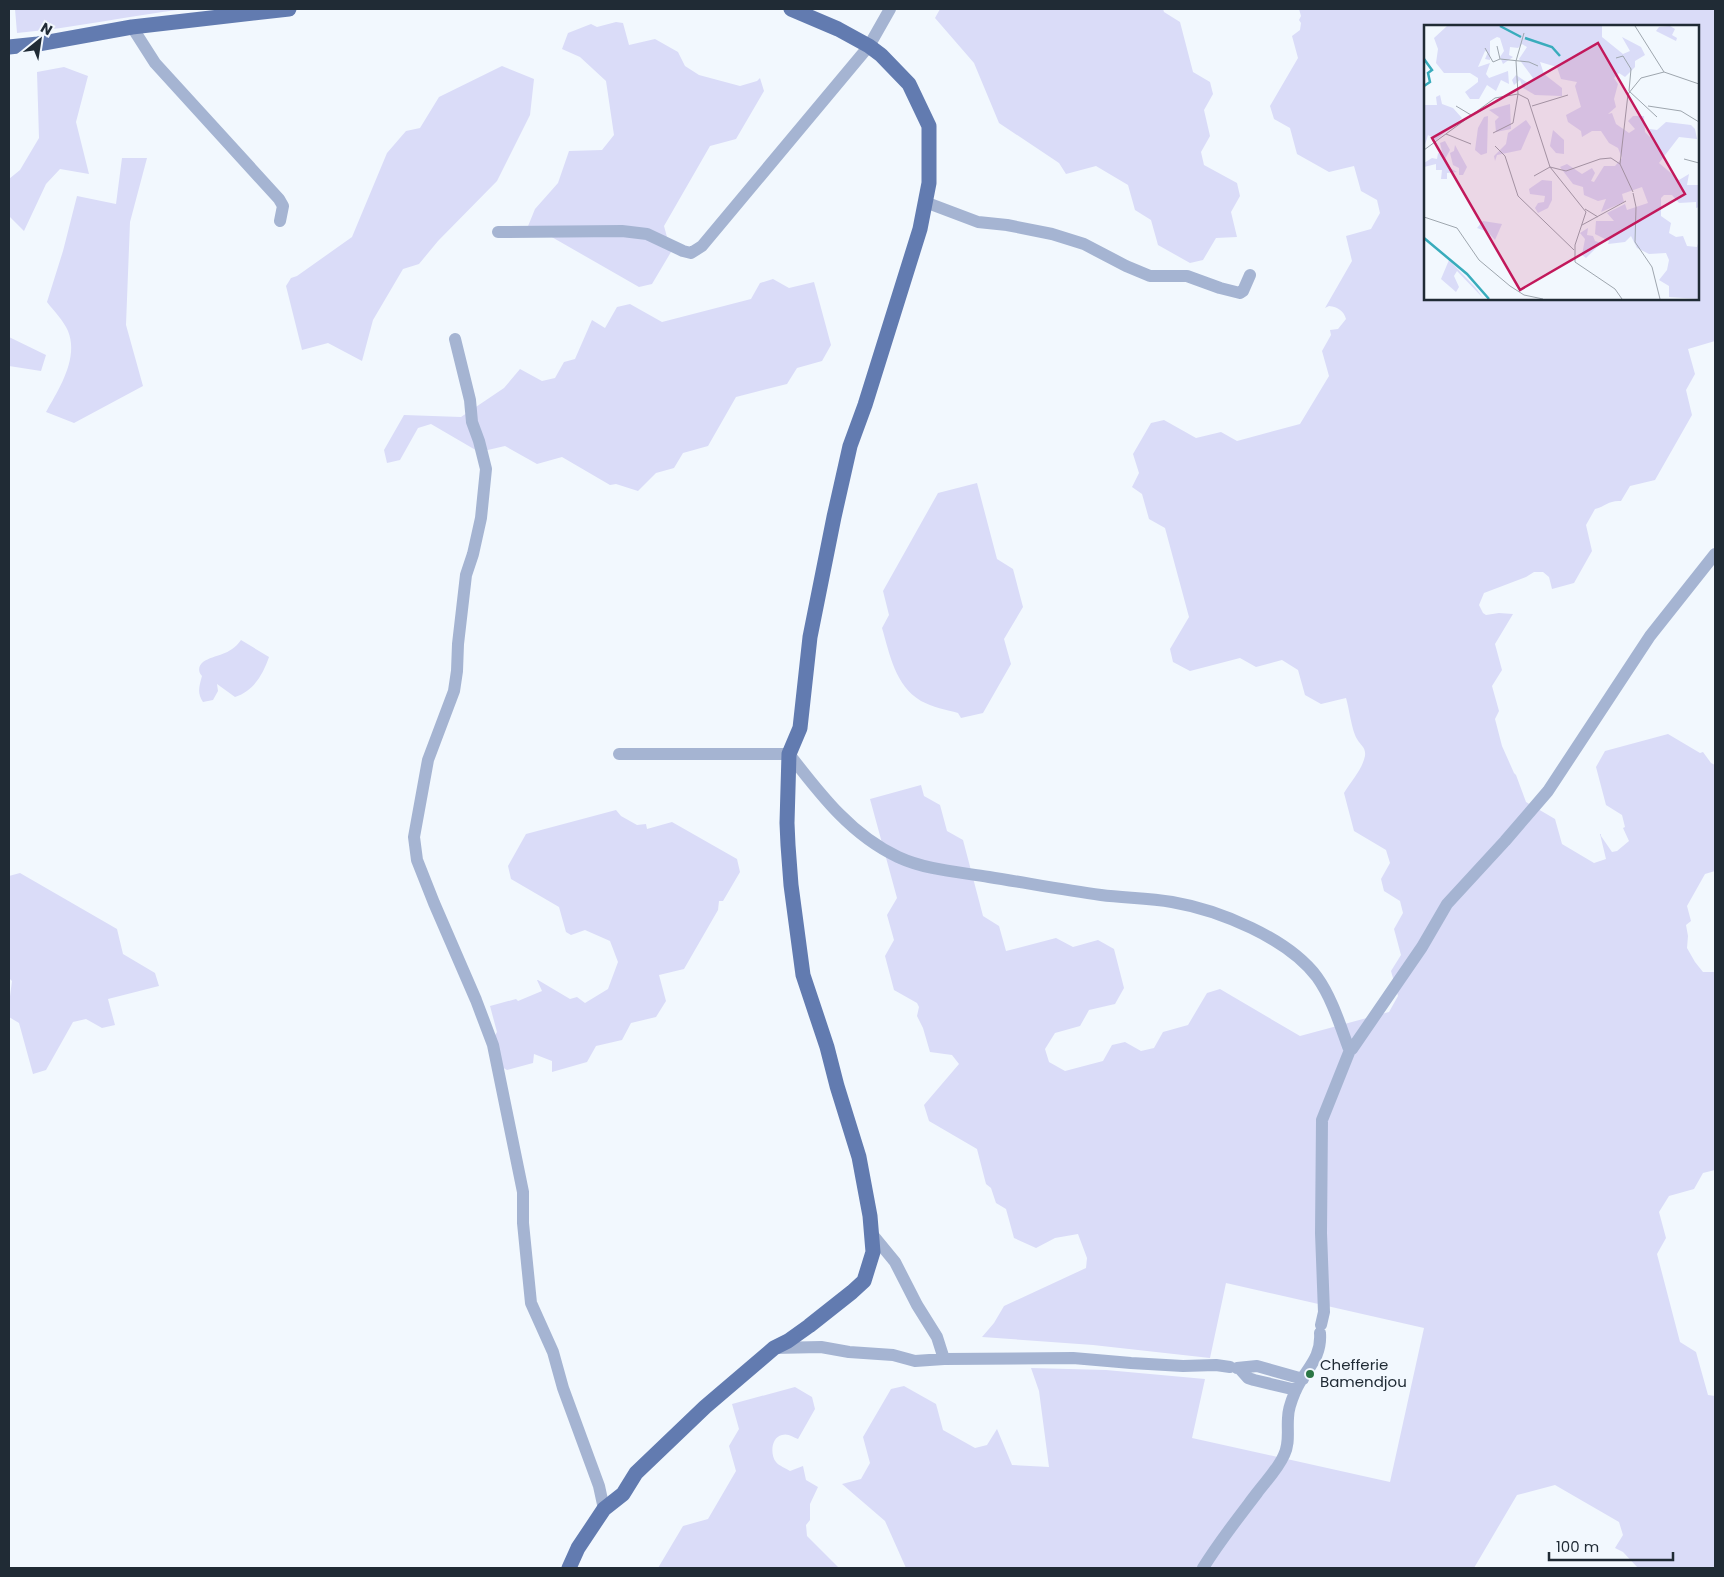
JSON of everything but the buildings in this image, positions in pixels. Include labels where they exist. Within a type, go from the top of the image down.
[{"type":"main road","points":[[9,47],[38,44],[132,27],[289,9]]},
{"type":"main road","points":[[569,1568],[578,1548],[604,1509],[623,1494],[636,1473],[705,1407],[774,1348],[788,1341],[823,1316],[864,1281],[870,1267],[873,1252],[866,1192],[859,1157],[827,1047],[803,975],[791,885],[786,823],[789,754],[800,728],[810,637],[850,446],[912,259],[920,229],[929,183],[929,126],[909,84],[881,55],[838,29],[791,9]]},
{"type":"street","points":[[498,232],[622,231],[647,234],[683,251],[692,253],[702,246],[869,46],[890,9]]},
{"type":"street","points":[[132,27],[155,63],[279,198],[283,206],[280,221]]},
{"type":"street","points":[[925,202],[978,222],[1007,225],[1052,234],[1084,244],[1150,276],[1187,276],[1220,288],[1240,292],[1243,291],[1250,276]]},
{"type":"street","points":[[455,339],[470,400],[472,422],[479,440],[486,469],[481,518],[466,575],[454,691],[428,760],[414,837],[417,860],[473,992],[493,1045],[523,1192],[523,1223],[531,1303],[553,1352],[563,1388],[599,1486],[604,1509]]},
{"type":"street","points":[[1204,1568],[1228,1531],[1284,1456],[1288,1443],[1288,1417],[1296,1390],[1319,1352],[1324,1312],[1321,1233],[1322,1120],[1350,1050],[1352,1050],[1422,946],[1447,904],[1548,791],[1650,636],[1715,554]]},
{"type":"street","points":[[619,754],[789,754],[832,807],[850,825],[864,837],[899,858],[933,868],[1101,895],[1173,902],[1220,915],[1278,942],[1306,963],[1318,978],[1327,995],[1350,1050]]},
{"type":"street","points":[[872,1234],[895,1262],[917,1305],[937,1338],[944,1359]]},
{"type":"street","points":[[774,1348],[821,1347],[849,1352],[893,1355],[915,1361],[1073,1358],[1157,1364],[1216,1365],[1236,1368],[1257,1366],[1303,1379]]},
{"type":"street","points":[[1236,1368],[1248,1378],[1296,1390]]},
{"type":"shaded area","points":[[15,9],[185,9],[17,33]]},
{"type":"shaded area","points":[[940,9],[1163,9],[1164,12],[1180,22],[1193,72],[1210,82],[1213,94],[1204,110],[1210,136],[1201,152],[1204,165],[1237,183],[1240,196],[1231,212],[1237,237],[1216,238],[1203,260],[1190,263],[1158,245],[1151,220],[1135,210],[1128,185],[1096,166],[1066,174],[1059,163],[999,123],[974,63],[935,18]]},
{"type":"shaded area","points":[[1299,9],[1715,9],[1715,341],[1688,349],[1695,374],[1686,390],[1692,415],[1655,480],[1630,486],[1621,501],[1610,502],[1595,509],[1586,525],[1592,551],[1574,583],[1552,589],[1549,577],[1543,572],[1534,572],[1526,577],[1484,593],[1479,605],[1486,615],[1499,613],[1513,614],[1495,644],[1502,670],[1492,686],[1499,711],[1495,719],[1502,746],[1526,802],[1555,819],[1562,844],[1594,863],[1606,859],[1600,834],[1612,852],[1617,851],[1629,841],[1623,828],[1625,827],[1622,815],[1606,805],[1596,767],[1605,751],[1668,734],[1700,753],[1703,752],[1711,763],[1715,765],[1715,871],[1705,874],[1687,906],[1691,921],[1686,925],[1688,936],[1687,948],[1695,962],[1703,972],[1715,972],[1715,1170],[1703,1173],[1694,1189],[1669,1196],[1659,1212],[1666,1238],[1657,1254],[1680,1342],[1696,1352],[1708,1395],[1715,1396],[1715,1568],[1638,1568],[1623,1552],[1615,1548],[1623,1535],[1619,1522],[1555,1485],[1517,1495],[1474,1568],[906,1568],[885,1521],[842,1484],[861,1479],[870,1463],[863,1437],[891,1389],[904,1386],[936,1404],[943,1430],[975,1448],[987,1445],[997,1429],[1012,1465],[1049,1467],[1039,1391],[1031,1368],[1106,1370],[1205,1379],[1192,1438],[1390,1482],[1424,1328],[1226,1283],[1210,1358],[1093,1345],[982,1337],[994,1323],[1004,1306],[1086,1268],[1087,1258],[1078,1234],[1055,1238],[1036,1248],[1014,1238],[1006,1209],[996,1203],[991,1188],[986,1184],[977,1149],[929,1121],[924,1105],[959,1064],[952,1055],[930,1052],[923,1028],[917,1016],[919,1007],[917,1003],[894,990],[885,956],[894,940],[887,915],[897,898],[870,799],[921,785],[924,796],[940,805],[947,831],[963,840],[983,916],[999,926],[1006,951],[1056,938],[1073,947],[1098,940],[1114,949],[1124,988],[1115,1004],[1089,1010],[1080,1026],[1055,1033],[1045,1049],[1049,1062],[1065,1071],[1103,1061],[1112,1045],[1125,1042],[1141,1051],[1154,1048],[1163,1032],[1188,1025],[1207,993],[1220,989],[1300,1036],[1389,1012],[1398,996],[1391,971],[1401,955],[1394,929],[1403,913],[1400,901],[1384,891],[1381,879],[1390,863],[1386,850],[1354,831],[1344,793],[1361,766],[1365,753],[1355,735],[1346,698],[1321,704],[1305,695],[1298,670],[1282,660],[1256,667],[1240,658],[1190,671],[1173,662],[1170,649],[1189,617],[1165,528],[1149,519],[1142,494],[1132,487],[1139,473],[1133,454],[1151,423],[1164,420],[1196,438],[1221,432],[1237,441],[1300,424],[1329,376],[1322,351],[1331,335],[1330,330],[1338,329],[1346,319],[1338,308],[1329,306],[1325,308],[1352,261],[1346,236],[1371,229],[1380,213],[1377,200],[1361,191],[1354,166],[1329,172],[1297,154],[1290,128],[1274,119],[1270,106],[1298,58],[1292,36],[1300,30],[1301,23],[1299,20],[1301,16]]},
{"type":"shaded area","points":[[616,22],[623,23],[629,45],[655,39],[678,52],[685,66],[699,75],[740,86],[757,81],[760,78],[764,91],[736,139],[710,146],[664,226],[671,252],[652,284],[639,287],[543,232],[524,236],[535,209],[558,183],[569,151],[602,150],[614,135],[606,81],[580,57],[562,49],[568,33],[591,24],[597,27]]},
{"type":"shaded area","points":[[502,66],[534,79],[530,115],[497,181],[438,241],[419,264],[403,269],[373,320],[362,361],[328,343],[302,350],[286,286],[291,278],[297,276],[352,237],[387,153],[406,131],[420,128],[439,97]]},
{"type":"shaded area","points":[[64,67],[88,76],[76,122],[89,174],[60,169],[46,184],[24,231],[9,216],[9,179],[20,170],[39,138],[37,72]]},
{"type":"shaded area","points":[[122,158],[147,158],[130,222],[126,325],[143,386],[74,423],[46,412],[62,383],[71,352],[71,341],[68,331],[47,302],[63,251],[77,196],[116,204]]},
{"type":"shaded area","points":[[773,279],[789,288],[814,282],[831,345],[822,361],[797,368],[787,384],[736,397],[708,446],[683,453],[674,468],[656,473],[638,491],[616,484],[610,485],[562,457],[537,464],[505,446],[479,452],[431,424],[418,428],[400,460],[387,463],[384,450],[404,415],[461,417],[504,388],[520,369],[542,381],[555,378],[564,362],[575,359],[592,320],[605,328],[617,307],[630,304],[662,322],[751,299],[760,283]]},
{"type":"shaded area","points":[[9,337],[46,355],[41,371],[9,366]]},
{"type":"shaded area","points":[[977,483],[997,559],[1013,569],[1023,607],[1004,639],[1011,664],[983,713],[961,718],[958,713],[921,701],[905,687],[899,678],[882,628],[889,615],[883,591],[938,493]]},
{"type":"shaded area","points":[[241,640],[269,657],[261,676],[247,691],[235,697],[217,684],[218,691],[213,700],[203,702],[199,693],[202,676],[199,671],[200,665],[208,659],[232,649]]},
{"type":"shaded area","points":[[616,810],[621,816],[637,825],[646,824],[647,829],[672,822],[737,859],[740,872],[723,901],[719,901],[718,910],[684,969],[659,975],[666,1001],[656,1017],[631,1023],[622,1040],[596,1046],[587,1062],[552,1072],[552,1061],[534,1054],[533,1063],[507,1070],[491,1061],[488,1048],[497,1032],[490,1006],[516,999],[518,1001],[542,991],[537,980],[570,999],[577,997],[585,1003],[608,989],[618,962],[610,941],[585,930],[571,935],[566,932],[559,907],[511,879],[508,866],[526,834]]},
{"type":"shaded area","points":[[20,873],[117,929],[123,954],[155,973],[159,986],[108,999],[115,1025],[102,1028],[86,1019],[73,1022],[46,1070],[33,1074],[19,1023],[9,1017],[12,981],[9,978],[9,876]]},
{"type":"shaded area","points":[[795,1387],[812,1397],[815,1409],[798,1439],[786,1434],[778,1436],[772,1451],[777,1463],[790,1471],[803,1466],[806,1480],[818,1487],[810,1504],[810,1520],[806,1525],[807,1536],[839,1568],[658,1568],[683,1526],[708,1519],[736,1471],[729,1446],[739,1429],[732,1404]]},
{"type":"place","name":"Chefferie Bamendjou","points":[[1310,1374]]}]
